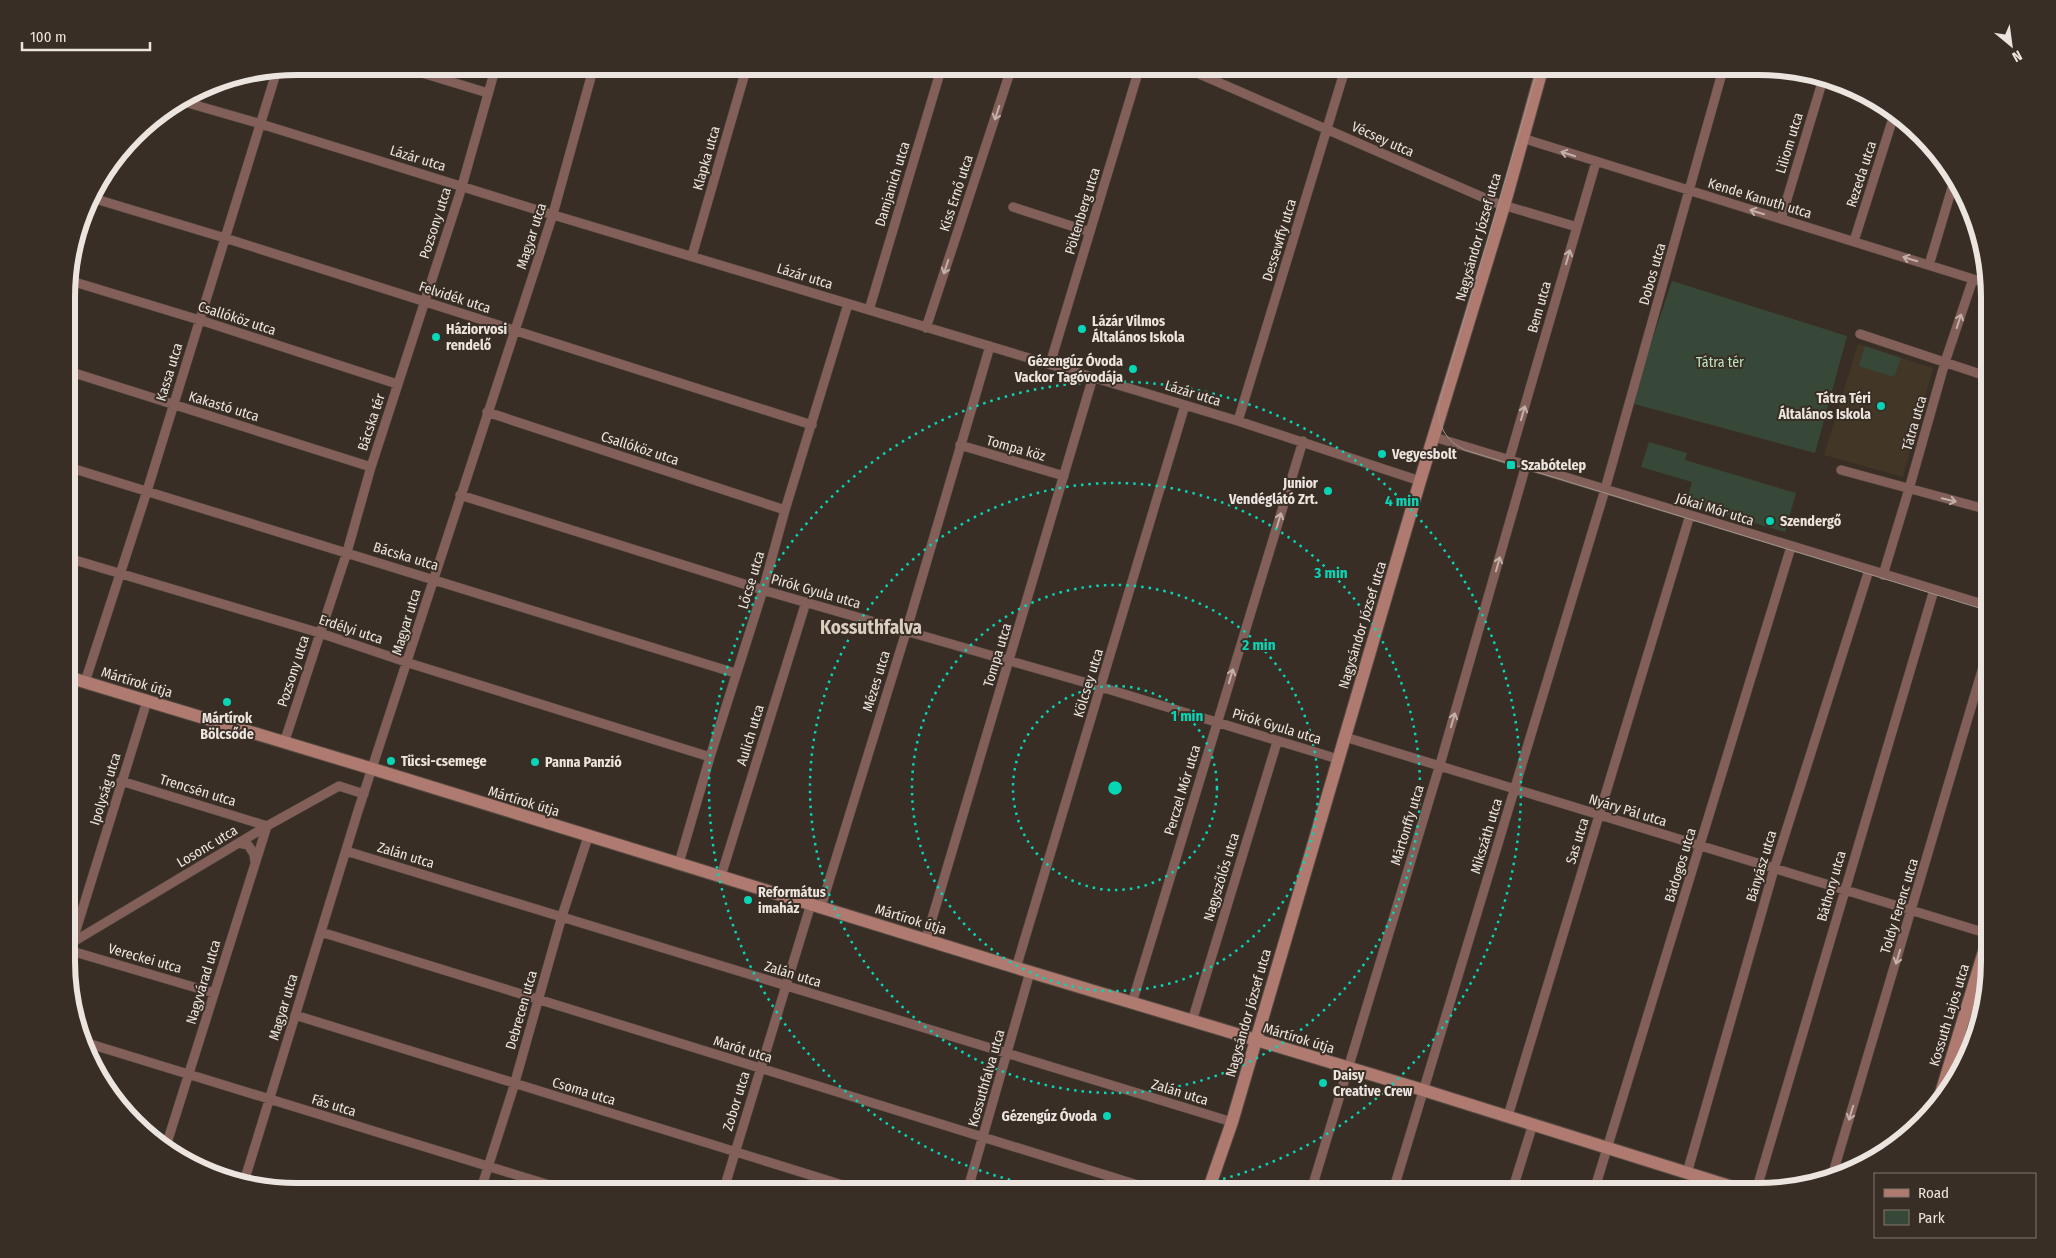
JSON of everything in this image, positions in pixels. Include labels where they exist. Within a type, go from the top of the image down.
[{"type":"street","points":[[428,75],[488,93]]},
{"type":"street","name":"Pozsony utca","points":[[425,301],[462,186],[493,75]]},
{"type":"street","name":"Magyar utca","points":[[245,1177],[372,769],[553,214],[592,75]]},
{"type":"street","name":"Klapka utca","points":[[692,256],[744,75]]},
{"type":"street","name":"Damjanich utca","points":[[869,310],[939,75]]},
{"type":"street","name":"Kiss Ernő utca","points":[[926,328],[1009,75]]},
{"type":"street","name":"Pöltenberg utca","points":[[1050,364],[1137,75]]},
{"type":"street","name":"Vécsey utca","points":[[1202,75],[1504,206],[1577,227]]},
{"type":"street","name":"Dessewffy utca","points":[[1238,421],[1343,75]]},
{"type":"street","name":"Nagysándor József utca","points":[[1211,1183],[1232,1122],[1420,481],[1504,206],[1540,75]]},
{"type":"street","name":"Dobos utca","points":[[1605,489],[1721,75]]},
{"type":"street","name":"Kassa utca","points":[[85,682],[121,574],[275,76]]},
{"type":"street","name":"Liliom utca","points":[[1781,219],[1822,84]]},
{"type":"street","name":"Lázár utca","points":[[189,103],[1238,421],[1420,481]]},
{"type":"street","name":"Rezeda utca","points":[[1854,241],[1892,120]]},
{"type":"street","name":"Kende Kanuth utca","points":[[1522,138],[1981,281]]},
{"type":"street","name":"Bem utca","points":[[1509,460],[1596,162]]},
{"type":"street","points":[[1929,265],[1952,188]]},
{"type":"street","name":"Felvidék utca","points":[[98,200],[425,301],[812,425]]},
{"type":"street","points":[[1013,207],[1090,232]]},
{"type":"street","points":[[1883,575],[1910,490],[1908,480],[1937,378],[1945,362],[1973,279]]},
{"type":"street","name":"Csallóköz utca","points":[[75,282],[200,320],[397,384]]},
{"type":"street","name":"Bácska tér","points":[[347,552],[371,467],[425,301]]},
{"type":"street","name":"Lőcse utca","points":[[679,864],[735,673],[764,590],[848,304]]},
{"type":"street","points":[[1860,334],[1981,374]]},
{"type":"street","name":"Mézes utca","points":[[816,906],[906,632],[990,346]]},
{"type":"street","name":"Kakastó utca","points":[[75,373],[371,467]]},
{"type":"street","name":"Tompa utca","points":[[926,939],[1093,378]]},
{"type":"street","name":"Kölcsey utca","points":[[1016,968],[1185,405]]},
{"type":"street","name":"Csallóköz utca","points":[[487,412],[786,510]]},
{"type":"street","name":"Jókai Mór utca","points":[[1434,437],[1981,604]]},
{"type":"street","name":"Perczel Mór utca","points":[[1132,1003],[1303,441]]},
{"type":"street","name":"Tompa köz","points":[[960,445],[1064,476]]},
{"type":"street","name":"Mártonffy utca","points":[[1313,1183],[1439,767],[1526,465]]},
{"type":"street","name":"Bácska utca","points":[[75,470],[347,552],[735,673]]},
{"type":"street","points":[[1841,470],[1981,508]]},
{"type":"street","name":"Mikszáth utca","points":[[1395,1183],[1605,489]]},
{"type":"street","name":"Pirók Gyula utca","points":[[460,495],[764,590],[1101,686],[1277,742],[1338,759]]},
{"type":"street","name":"Sas utca","points":[[1508,1116],[1690,515]]},
{"type":"street","name":"Bádogos utca","points":[[1596,1183],[1791,546]]},
{"type":"street","name":"Pozsony utca","points":[[284,743],[347,552]]},
{"type":"street","name":"Erdélyi utca","points":[[75,560],[320,633],[408,663],[710,757]]},
{"type":"street","name":"Bányász utca","points":[[1687,1173],[1774,869],[1869,570]]},
{"type":"street","name":"Báthory utca","points":[[1758,1183],[1934,590]]},
{"type":"street","name":"Aulich utca","points":[[721,876],[806,602]]},
{"type":"street","name":"Toldy Ferenc utca","points":[[1834,1170],[1981,674]]},
{"type":"street","name":"Mártírok útja","points":[[75,679],[1016,968],[1508,1116],[1687,1173],[1708,1183]]},
{"type":"street","name":"Ipolyság utca","points":[[75,930],[147,701]]},
{"type":"street","name":"Nyáry Pál utca","points":[[1345,737],[1981,933]]},
{"type":"street","name":"Nagyszőlős utca","points":[[1192,1021],[1277,742]]},
{"type":"street","name":"Trencsén utca","points":[[121,780],[267,826]]},
{"type":"street","name":"Losonc utca","points":[[75,943],[267,826],[339,786],[364,794]]},
{"type":"street","name":"Nagyvárad utca","points":[[167,1141],[267,826]]},
{"type":"street","name":"Debrecen utca","points":[[483,1183],[539,1000],[562,916],[588,836]]},
{"type":"street","points":[[239,844],[248,845],[254,854],[255,863]]},
{"type":"street","name":"Zalán utca","points":[[346,851],[1232,1122]]},
{"type":"street","name":"Zobor utca","points":[[726,1183],[785,986],[816,906]]},
{"type":"street","name":"Marót utca","points":[[321,932],[760,1070],[983,1136],[1129,1183]]},
{"type":"street","name":"Vereckei utca","points":[[75,948],[214,993]]},
{"type":"street","name":"Kossuth Lajos utca","points":[[1943,1086],[1981,961]]},
{"type":"street","name":"Kossuthfalva utca","points":[[970,1183],[1030,972]]},
{"type":"street","name":"Csoma utca","points":[[295,1015],[836,1183]]},
{"type":"street","name":"Fás utca","points":[[91,1043],[269,1100],[543,1183]]},
{"type":"street","points":[[1515,1183],[1533,1124]]},
{"type":"shaded area","name":"Tátra Téri Általános Iskola","points":[[1858,344],[1933,368],[1903,477],[1824,455]]},
{"type":"green space","name":"Tátra tér","points":[[1672,281],[1847,336],[1815,453],[1631,403]]},
{"type":"green space","points":[[1865,346],[1901,358],[1894,377],[1859,366]]},
{"type":"green space","points":[[1649,442],[1687,453],[1685,460],[1796,493],[1785,532],[1686,503],[1692,482],[1641,467]]},
{"type":"tram line","points":[[1536,75],[1439,404],[1441,426],[1448,437],[1465,450],[1981,609]]},
{"type":"place","name":"Lázár Vilmos Általános Iskola","points":[[1082,329]]},
{"type":"place","name":"Háziorvosi rendelő","points":[[436,337]]},
{"type":"place","name":"Gézengúz Óvoda Vackor Tagóvodája","points":[[1133,369]]},
{"type":"place","name":"Tátra Téri Általános Iskola","points":[[1881,406]]},
{"type":"place","name":"Vegyesbolt","points":[[1382,454]]},
{"type":"place","name":"Szabótelep","points":[[1511,465]]},
{"type":"place","name":"Junior Vendéglátó Zrt.","points":[[1328,491]]},
{"type":"place","name":"Szendergő","points":[[1770,521]]},
{"type":"place","name":"Mártírok Bölcsőde","points":[[227,702]]},
{"type":"place","name":"Tücsi-csemege","points":[[391,761]]},
{"type":"place","name":"Panna Panzió","points":[[535,762]]},
{"type":"place","name":"Református imaház","points":[[748,900]]},
{"type":"place","name":"Daisy Creative Crew","points":[[1323,1083]]},
{"type":"place","name":"Gézengúz Óvoda","points":[[1107,1116]]},
{"type":"district","name":"Kossuthfalva","points":[[871,627]]}]
